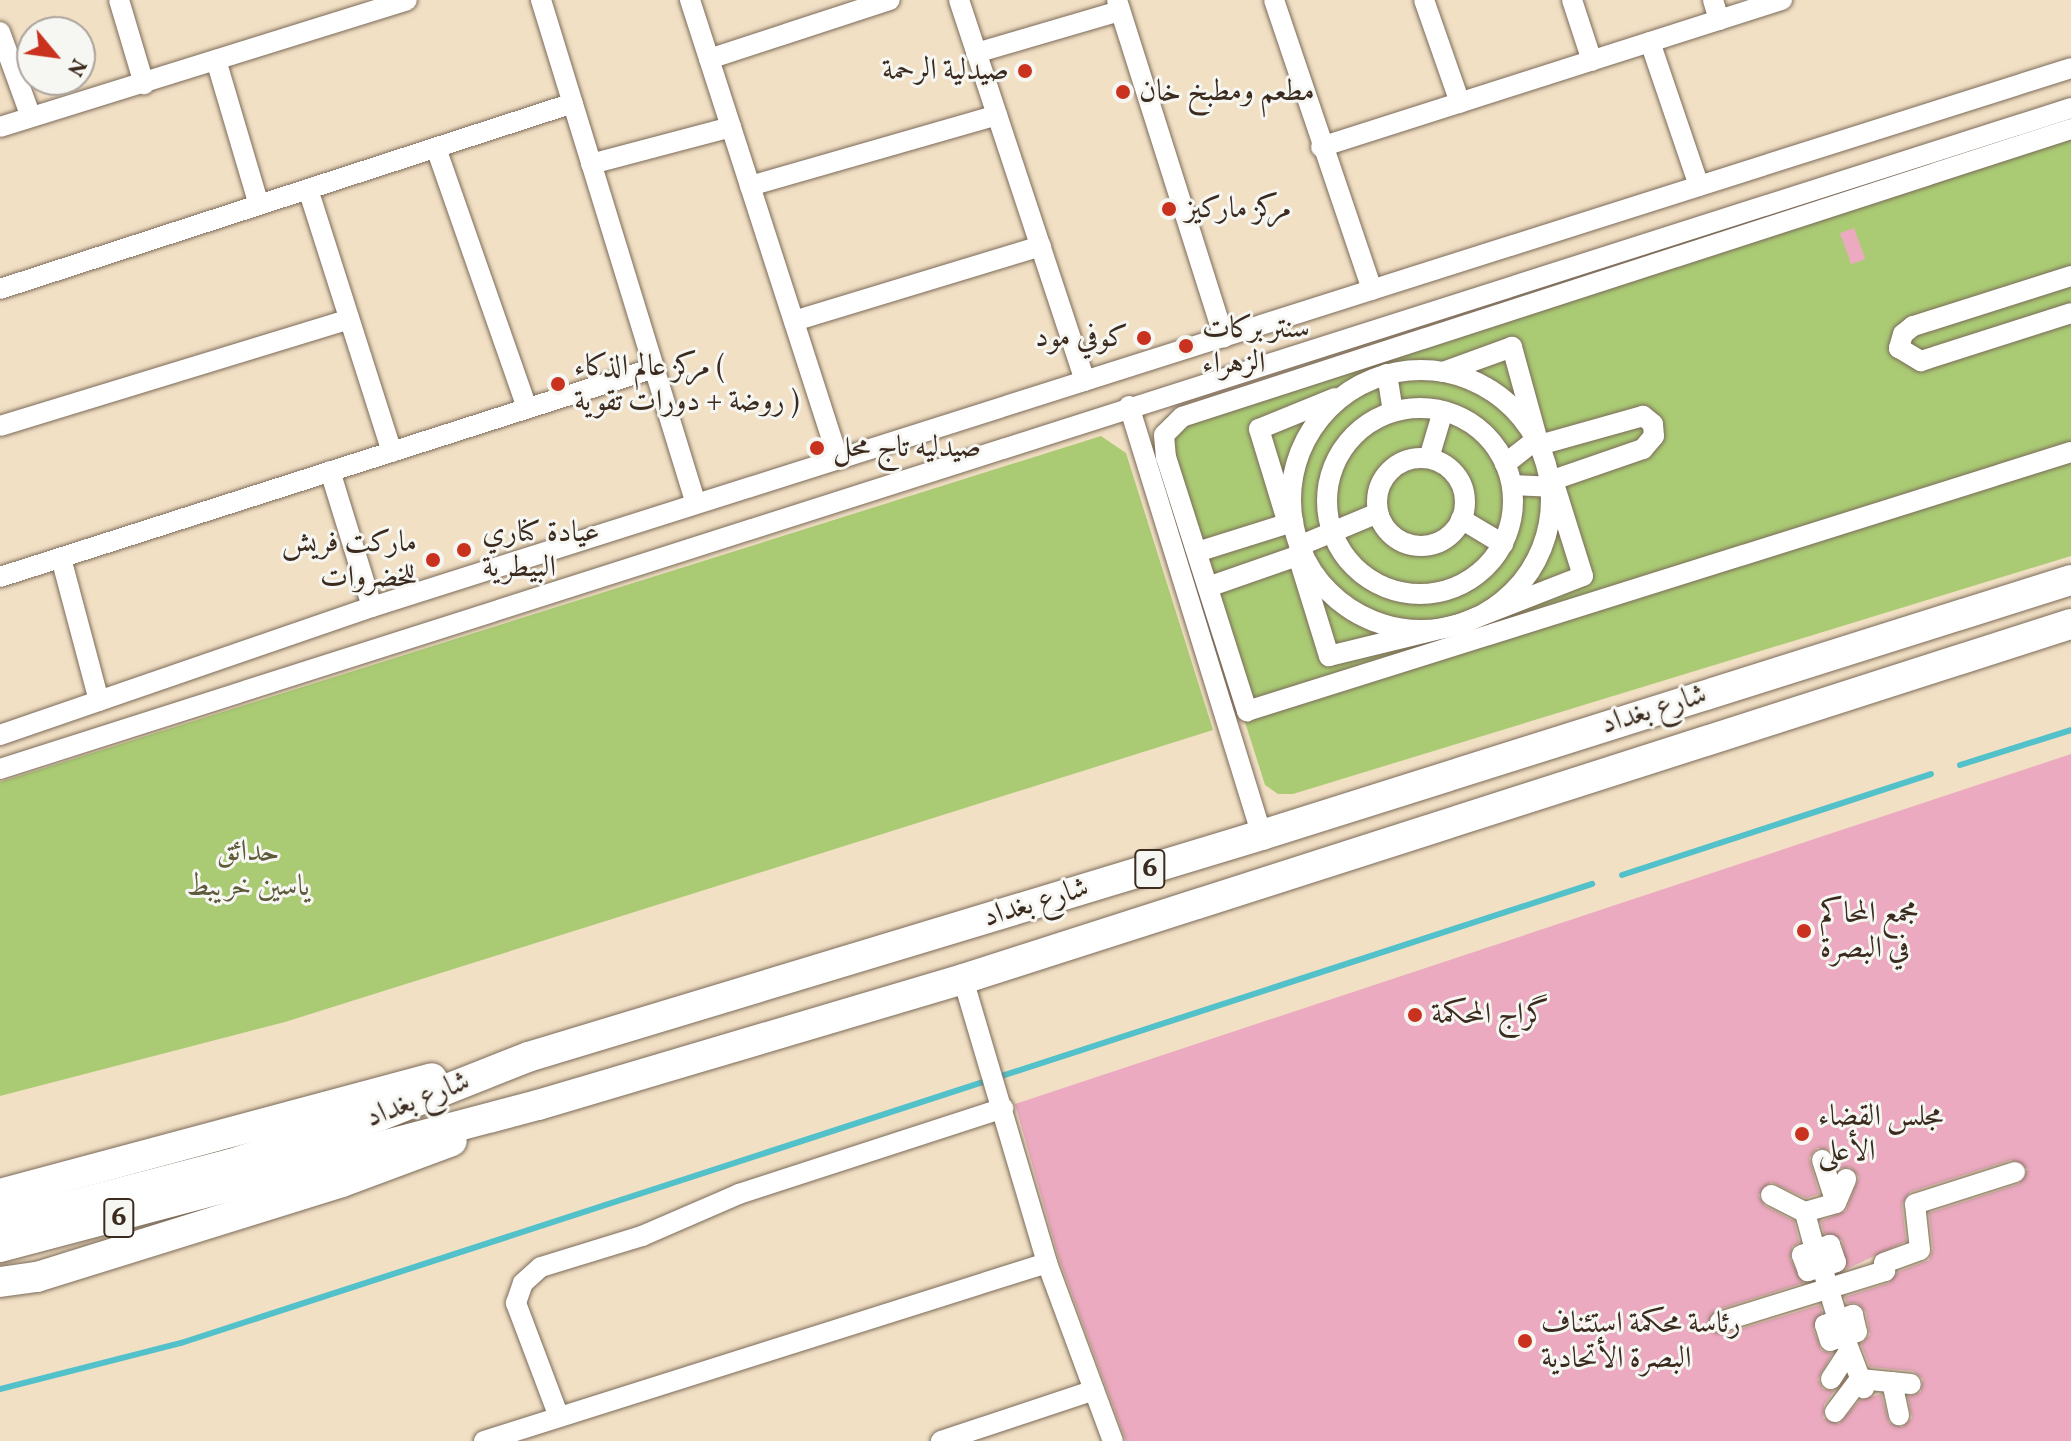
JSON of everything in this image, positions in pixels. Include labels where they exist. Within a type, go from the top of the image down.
[{"type":"highway","name":"شارع بغداد","points":[[0,1247],[234,1175],[528,1057],[1262,835],[2071,580]]},
{"type":"highway","name":"شارع بغداد","points":[[0,1224],[389,1141],[538,1105],[963,979],[2071,624]]},
{"type":"highway","points":[[0,1194],[528,1057]]},
{"type":"highway","points":[[0,1282],[37,1277],[342,1182],[538,1105]]},
{"type":"street","points":[[119,0],[144,84]]},
{"type":"street","points":[[0,127],[407,0]]},
{"type":"street","points":[[541,0],[696,504]]},
{"type":"street","points":[[690,0],[838,459]]},
{"type":"street","points":[[709,59],[846,7],[890,0]]},
{"type":"street","points":[[959,0],[1085,381]]},
{"type":"street","points":[[1274,0],[1321,147],[1372,290]]},
{"type":"street","points":[[1424,0],[1460,103]]},
{"type":"street","points":[[1572,0],[1592,61]]},
{"type":"street","points":[[1713,0],[1719,20]]},
{"type":"street","points":[[1321,147],[1782,0]]},
{"type":"street","points":[[976,53],[1118,5],[1224,337]]},
{"type":"street","points":[[0,32],[31,117]]},
{"type":"street","points":[[1650,42],[1699,186]]},
{"type":"street","points":[[216,60],[259,205]]},
{"type":"street","points":[[0,735],[372,607],[2071,68]]},
{"type":"street","points":[[1990,94],[2001,130]]},
{"type":"street","points":[[0,289],[573,103]]},
{"type":"street","points":[[0,769],[936,467],[2071,108]]},
{"type":"street","points":[[750,186],[997,115]]},
{"type":"street","points":[[591,164],[731,127]]},
{"type":"street","points":[[2071,129],[1182,417],[1164,435],[1166,457],[1247,711],[2071,452]]},
{"type":"street","points":[[436,148],[527,408]]},
{"type":"street","points":[[308,189],[346,320],[392,452]]},
{"type":"street","points":[[794,321],[1041,246]]},
{"type":"street","points":[[1472,258],[1484,294]]},
{"type":"street","points":[[2071,276],[1913,326],[1903,334],[1899,348],[1921,361],[2071,313]]},
{"type":"street","points":[[0,426],[346,320]]},
{"type":"street","points":[[1512,347],[1538,442],[1583,576],[1460,624],[1329,656],[1300,552],[1259,429],[1387,374],[1443,372],[1512,347]]},
{"type":"street","points":[[0,577],[654,368]]},
{"type":"street","points":[[1443,372],[1490,389],[1510,404],[1538,442]]},
{"type":"street","points":[[1387,374],[1393,412]]},
{"type":"street","points":[[1290,522],[1291,494],[1302,448],[1320,418],[1346,394]]},
{"type":"street","points":[[1129,406],[1262,835]]},
{"type":"street","points":[[1429,458],[1443,411]]},
{"type":"street","points":[[1443,411],[1479,428],[1505,464],[1512,485],[1513,509],[1503,544],[1480,573],[1453,588],[1411,594],[1377,584],[1348,561],[1332,530],[1328,492],[1338,458],[1361,429],[1393,412],[1443,411]]},
{"type":"street","points":[[1300,552],[1320,583],[1360,616],[1409,630],[1460,624],[1503,601],[1535,563],[1550,517],[1553,480],[1643,449],[1654,436],[1653,424],[1643,416],[1538,442],[1505,464]]},
{"type":"street","points":[[925,431],[936,467]]},
{"type":"street","points":[[1429,458],[1448,466],[1461,483],[1465,504],[1461,519],[1443,540],[1412,545],[1392,536],[1378,513],[1379,488],[1390,470],[1408,459],[1429,458]]},
{"type":"street","points":[[330,471],[372,607]]},
{"type":"street","points":[[1512,485],[1552,487]]},
{"type":"street","points":[[1208,587],[1300,552],[1332,530],[1378,513]]},
{"type":"street","points":[[1461,519],[1503,544]]},
{"type":"street","points":[[1197,552],[1290,522]]},
{"type":"street","points":[[61,558],[99,701]]},
{"type":"street","points":[[1453,588],[1460,624]]},
{"type":"street","points":[[963,979],[990,1060],[1047,1263],[1113,1441]]},
{"type":"street","points":[[559,1417],[516,1303],[523,1283],[541,1267],[642,1236],[739,1194],[1001,1099]]},
{"type":"street","points":[[1822,1160],[1836,1203]]},
{"type":"street","points":[[1720,1322],[1885,1271],[1884,1263],[1920,1250],[1915,1204],[2015,1172]]},
{"type":"street","points":[[1836,1203],[1846,1179]]},
{"type":"street","points":[[1836,1203],[1795,1205],[1818,1258],[1863,1385]]},
{"type":"street","points":[[484,1441],[1047,1263]]},
{"type":"street","points":[[1831,1379],[1844,1337]]},
{"type":"street","points":[[1835,1412],[1863,1385],[1902,1383],[1899,1415]]},
{"type":"street","points":[[941,1441],[990,1433],[1094,1390]]},
{"type":"green space","points":[[2071,126],[2071,556],[1293,794],[1278,794],[1265,785],[1158,448],[1157,428],[1167,416]]},
{"type":"green space","name":"حدائق ياسين خريبط","points":[[1101,436],[1126,453],[1213,730],[285,1022],[0,1096],[0,782]]},
{"type":"building","points":[[1854,228],[1865,259],[1851,264],[1840,233]]},
{"type":"building","name":"مجمع المحاكم في البصرة","points":[[2071,754],[2071,1441],[1126,1441],[1059,1259],[1015,1104]],"holes":[[[1817,1148],[1830,1150],[1838,1169],[1850,1167],[1859,1177],[1846,1211],[1821,1221],[1824,1233],[1842,1240],[1847,1269],[1906,1241],[1902,1205],[1910,1192],[2011,1160],[2028,1169],[2019,1184],[1929,1213],[1933,1249],[1929,1260],[1898,1272],[1889,1283],[1845,1297],[1847,1303],[1857,1303],[1866,1312],[1870,1335],[1861,1344],[1870,1367],[1913,1371],[1923,1379],[1921,1392],[1908,1397],[1912,1418],[1902,1427],[1889,1423],[1881,1394],[1860,1400],[1839,1424],[1823,1418],[1824,1405],[1834,1391],[1823,1389],[1818,1379],[1832,1354],[1821,1350],[1813,1329],[1822,1312],[1820,1305],[1724,1334],[1707,1325],[1716,1310],[1803,1283],[1790,1259],[1792,1247],[1799,1242],[1794,1221],[1765,1206],[1758,1195],[1771,1182],[1806,1198],[1819,1194],[1809,1158]]]},
{"type":"waterway","points":[[1960,765],[2071,730]]},
{"type":"waterway","points":[[1622,875],[1931,774]]},
{"type":"waterway","points":[[0,1389],[181,1343],[1592,884]]},
{"type":"place","name":"صيدلية الرحمة","points":[[1025,71]]},
{"type":"place","name":"مطعم ومطبخ خان","points":[[1123,92]]},
{"type":"place","name":"مركز ماركيز","points":[[1169,209]]},
{"type":"place","name":"كوفي مود","points":[[1144,338]]},
{"type":"place","name":"سنتر بركات الزهراء","points":[[1186,346]]},
{"type":"place","name":"مركز عالم الذكاء ( روضة + دورات تقوية )","points":[[558,384]]},
{"type":"place","name":"صيدليه تاج محل","points":[[817,448]]},
{"type":"place","name":"عيادة كناري البيطرية","points":[[464,550]]},
{"type":"place","name":"ماركت فريش للخضروات","points":[[433,560]]},
{"type":"place","name":"مجمع المحاكم في البصرة","points":[[1804,931]]},
{"type":"place","name":"گراج المحكمة","points":[[1415,1015]]},
{"type":"place","name":"مجلس القضاء الأعلى","points":[[1802,1134]]},
{"type":"place","name":"رئاسة محكمة استئناف البصرة الأتحادية","points":[[1525,1341]]}]
